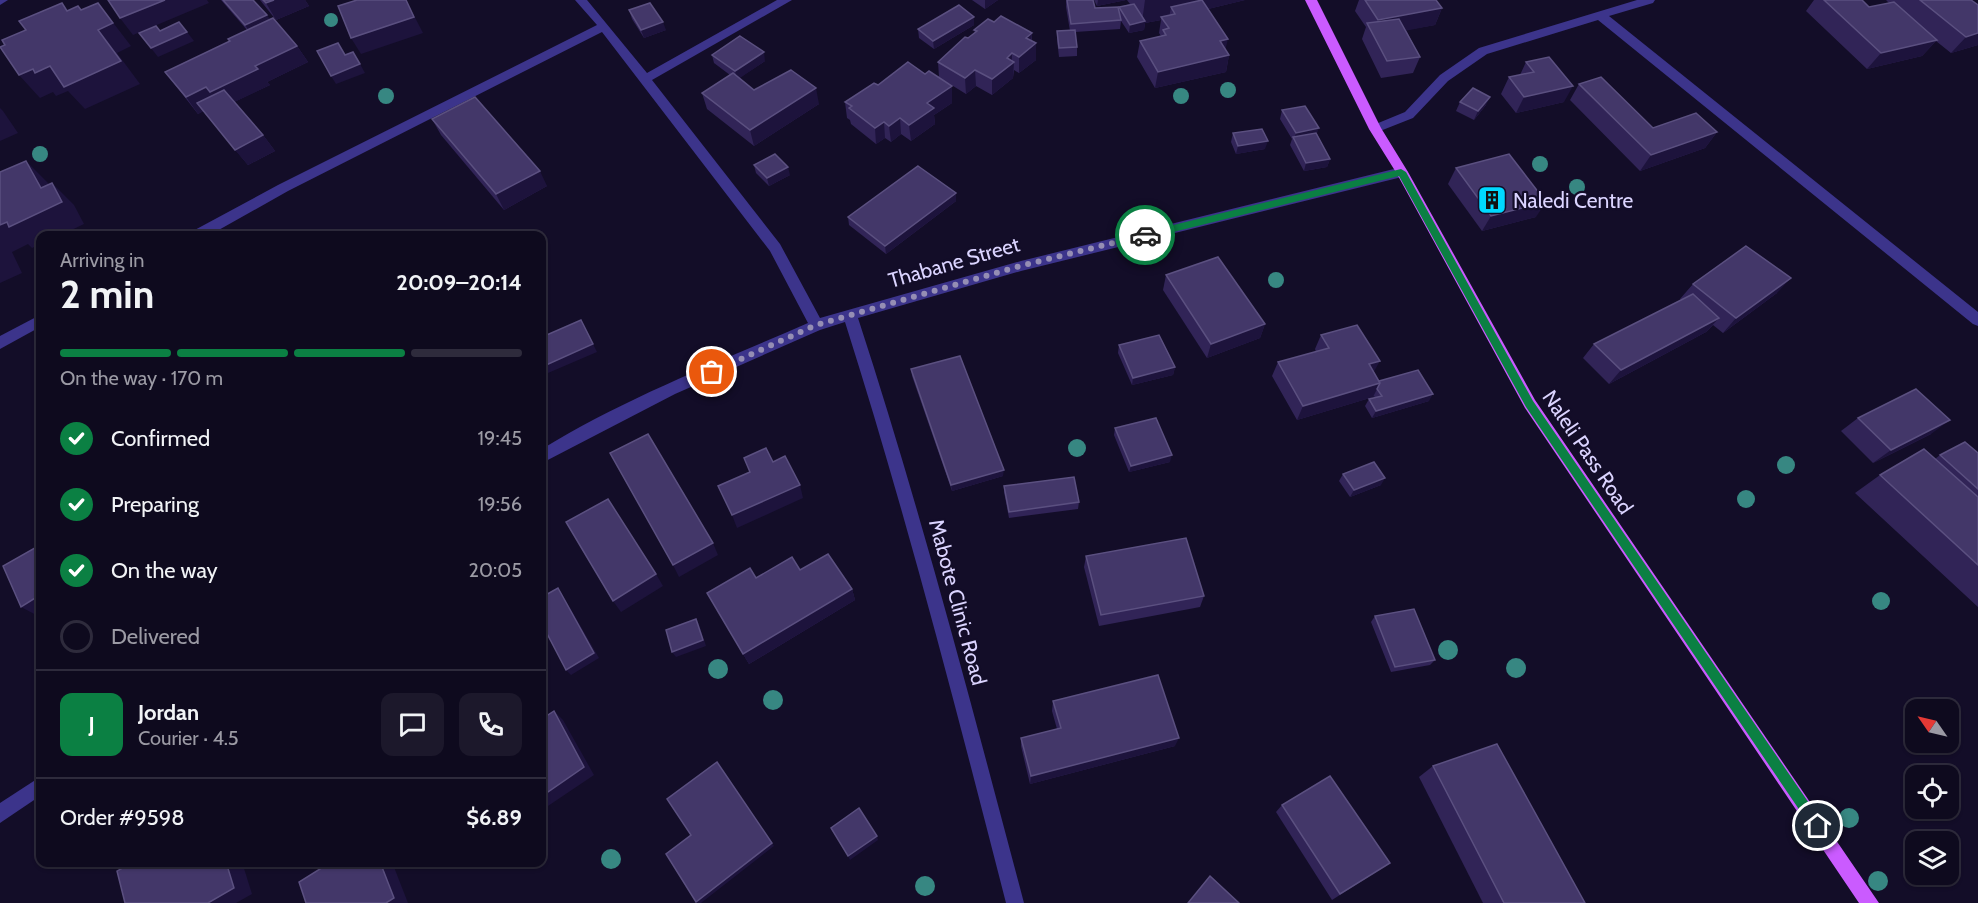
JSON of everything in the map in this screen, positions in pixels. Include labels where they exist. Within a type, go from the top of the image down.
[{"type":"main road","name":"Naleli Pass Road","points":[[1311,0],[1375,129],[1530,404],[1870,903]]},
{"type":"street","points":[[581,0],[604,26],[775,248],[816,325]]},
{"type":"street","points":[[645,79],[786,0]]},
{"type":"street","points":[[1375,129],[1409,115],[1444,78],[1483,51],[1649,0]]},
{"type":"street","points":[[1600,15],[1978,320]]},
{"type":"street","points":[[205,231],[284,188],[604,26]]},
{"type":"street","name":"Thabane Street","points":[[546,454],[566,442],[670,390],[816,325],[1020,266],[1401,172]]},
{"type":"street","name":"Mabote Clinic Road","points":[[850,315],[894,455],[955,673],[1015,903]]},
{"type":"street","points":[[0,343],[36,323]]},
{"type":"street","points":[[0,814],[36,789]]},
{"type":"building","points":[[108,0],[165,0],[120,18]]},
{"type":"building","points":[[223,0],[253,0],[267,15],[245,25]]},
{"type":"building","points":[[357,0],[406,0],[414,17],[351,38],[338,6]]},
{"type":"building","points":[[1067,0],[1093,0],[1095,8],[1118,7],[1121,20],[1071,24]]},
{"type":"building","points":[[1202,0],[1228,39],[1220,41],[1229,55],[1158,72],[1140,41],[1166,35],[1163,30],[1169,28],[1161,17],[1175,14],[1171,7]]},
{"type":"building","points":[[1365,0],[1436,0],[1442,8],[1378,20]]},
{"type":"building","points":[[1824,0],[1862,0],[1869,7],[1894,2],[1937,40],[1881,53]]},
{"type":"building","points":[[1920,0],[1971,0],[1978,5],[1978,33],[1966,37]]},
{"type":"building","points":[[62,3],[67,11],[78,6],[81,10],[98,3],[113,23],[98,30],[121,61],[64,87],[50,66],[35,73],[33,69],[19,75],[0,47],[5,45],[2,40],[26,30],[19,21]]},
{"type":"building","points":[[650,3],[663,22],[641,30],[629,10]]},
{"type":"building","points":[[1134,4],[1145,21],[1130,25],[1119,7]]},
{"type":"building","points":[[959,5],[974,17],[933,41],[918,29]]},
{"type":"building","points":[[1001,16],[1032,33],[1026,38],[1036,43],[1019,57],[1012,53],[1007,58],[1014,62],[992,79],[975,70],[965,78],[938,62],[965,37],[968,38],[977,31],[974,30],[988,19],[994,22]]},
{"type":"building","points":[[273,18],[297,46],[255,66],[258,69],[210,92],[206,87],[186,97],[165,72],[230,41],[228,39]]},
{"type":"building","points":[[1399,19],[1420,57],[1387,61],[1367,23]]},
{"type":"building","points":[[179,22],[187,32],[151,48],[139,33],[156,26],[160,31]]},
{"type":"building","points":[[1075,30],[1077,47],[1059,48],[1057,31]]},
{"type":"building","points":[[740,36],[764,52],[735,71],[712,55]]},
{"type":"building","points":[[338,43],[345,55],[353,52],[360,64],[331,76],[317,51]]},
{"type":"building","points":[[1549,57],[1573,86],[1524,97],[1509,77],[1534,72],[1526,62]]},
{"type":"building","points":[[908,62],[925,74],[929,71],[952,86],[927,103],[934,108],[909,125],[900,118],[889,126],[884,122],[875,128],[849,108],[852,106],[845,102],[874,83],[878,85]]},
{"type":"building","points":[[791,70],[816,88],[750,130],[702,93],[733,73],[754,90]]},
{"type":"building","points":[[1601,77],[1653,128],[1696,113],[1717,132],[1651,155],[1579,84]]},
{"type":"building","points":[[1473,88],[1490,97],[1478,111],[1460,102]]},
{"type":"building","points":[[224,90],[263,135],[235,150],[197,103]]},
{"type":"building","points":[[475,97],[540,171],[496,194],[432,119]]},
{"type":"building","points":[[1305,106],[1319,128],[1296,133],[1282,110]]},
{"type":"building","points":[[1262,129],[1268,141],[1238,146],[1233,133]]},
{"type":"building","points":[[1316,133],[1330,159],[1306,163],[1293,137]]},
{"type":"building","points":[[775,154],[788,167],[767,178],[754,165]]},
{"type":"building","points":[[1509,154],[1546,202],[1491,216],[1456,168]]},
{"type":"building","points":[[26,161],[41,188],[52,183],[62,202],[9,227],[7,222],[0,225],[0,172]]},
{"type":"building","points":[[918,166],[956,193],[885,246],[848,217]]},
{"type":"building","points":[[1746,246],[1791,278],[1736,318],[1693,284]]},
{"type":"building","points":[[1218,257],[1265,324],[1211,344],[1166,275]]},
{"type":"building","points":[[1693,294],[1719,318],[1621,370],[1594,344]]},
{"type":"building","points":[[581,320],[593,344],[546,365],[546,335]]},
{"type":"building","points":[[1357,325],[1380,361],[1369,364],[1380,383],[1303,406],[1278,362],[1329,348],[1321,335]]},
{"type":"building","points":[[1159,335],[1175,367],[1133,378],[1119,345]]},
{"type":"building","points":[[960,356],[1004,470],[951,485],[911,369]]},
{"type":"building","points":[[1418,370],[1433,394],[1376,411],[1369,399],[1382,396],[1377,389],[1379,381]]},
{"type":"building","points":[[1916,389],[1950,420],[1891,450],[1858,418]]},
{"type":"building","points":[[1156,418],[1172,455],[1131,466],[1115,428]]},
{"type":"building","points":[[648,434],[713,543],[673,565],[610,453]]},
{"type":"building","points":[[1965,442],[1978,453],[1978,489],[1940,455]]},
{"type":"building","points":[[766,448],[773,462],[785,456],[800,485],[732,515],[718,486],[750,472],[744,458]]},
{"type":"building","points":[[1924,449],[1978,497],[1978,565],[1880,475]]},
{"type":"building","points":[[1374,462],[1385,478],[1354,490],[1343,474]]},
{"type":"building","points":[[1074,477],[1079,502],[1009,512],[1004,486]]},
{"type":"building","points":[[608,499],[656,574],[613,601],[566,522]]},
{"type":"building","points":[[1186,538],[1204,596],[1101,615],[1086,556]]},
{"type":"building","points":[[36,547],[36,598],[21,607],[3,566]]},
{"type":"building","points":[[828,554],[852,589],[743,654],[707,593],[750,568],[756,578],[792,557],[800,570]]},
{"type":"building","points":[[558,588],[594,653],[566,670],[546,632],[546,595]]},
{"type":"building","points":[[1414,609],[1435,660],[1395,667],[1375,616]]},
{"type":"building","points":[[696,619],[703,640],[672,652],[666,630]]},
{"type":"building","points":[[1158,675],[1179,738],[1031,776],[1021,738],[1061,728],[1053,701]]},
{"type":"building","points":[[554,711],[584,767],[546,793],[546,716]]},
{"type":"building","points":[[1497,744],[1585,903],[1504,903],[1433,766]]},
{"type":"building","points":[[717,762],[772,843],[696,902],[666,854],[691,835],[667,799]]},
{"type":"building","points":[[1330,776],[1390,863],[1340,894],[1282,805]]},
{"type":"building","points":[[859,808],[877,836],[848,856],[831,828]]},
{"type":"building","points":[[124,867],[228,867],[234,888],[208,903],[125,903],[117,871]]},
{"type":"building","points":[[323,867],[382,867],[394,898],[386,903],[306,903],[299,882]]},
{"type":"building","points":[[1210,876],[1239,903],[1188,903]]},
{"type":"way so far","points":[[712,372],[816,325],[1020,266],[1145,235]]},
{"type":"place","name":"Naledi Centre","points":[[1492,200]]},
{"type":"route","points":[[1145,235],[1401,172],[1530,404],[1818,826]]}]
